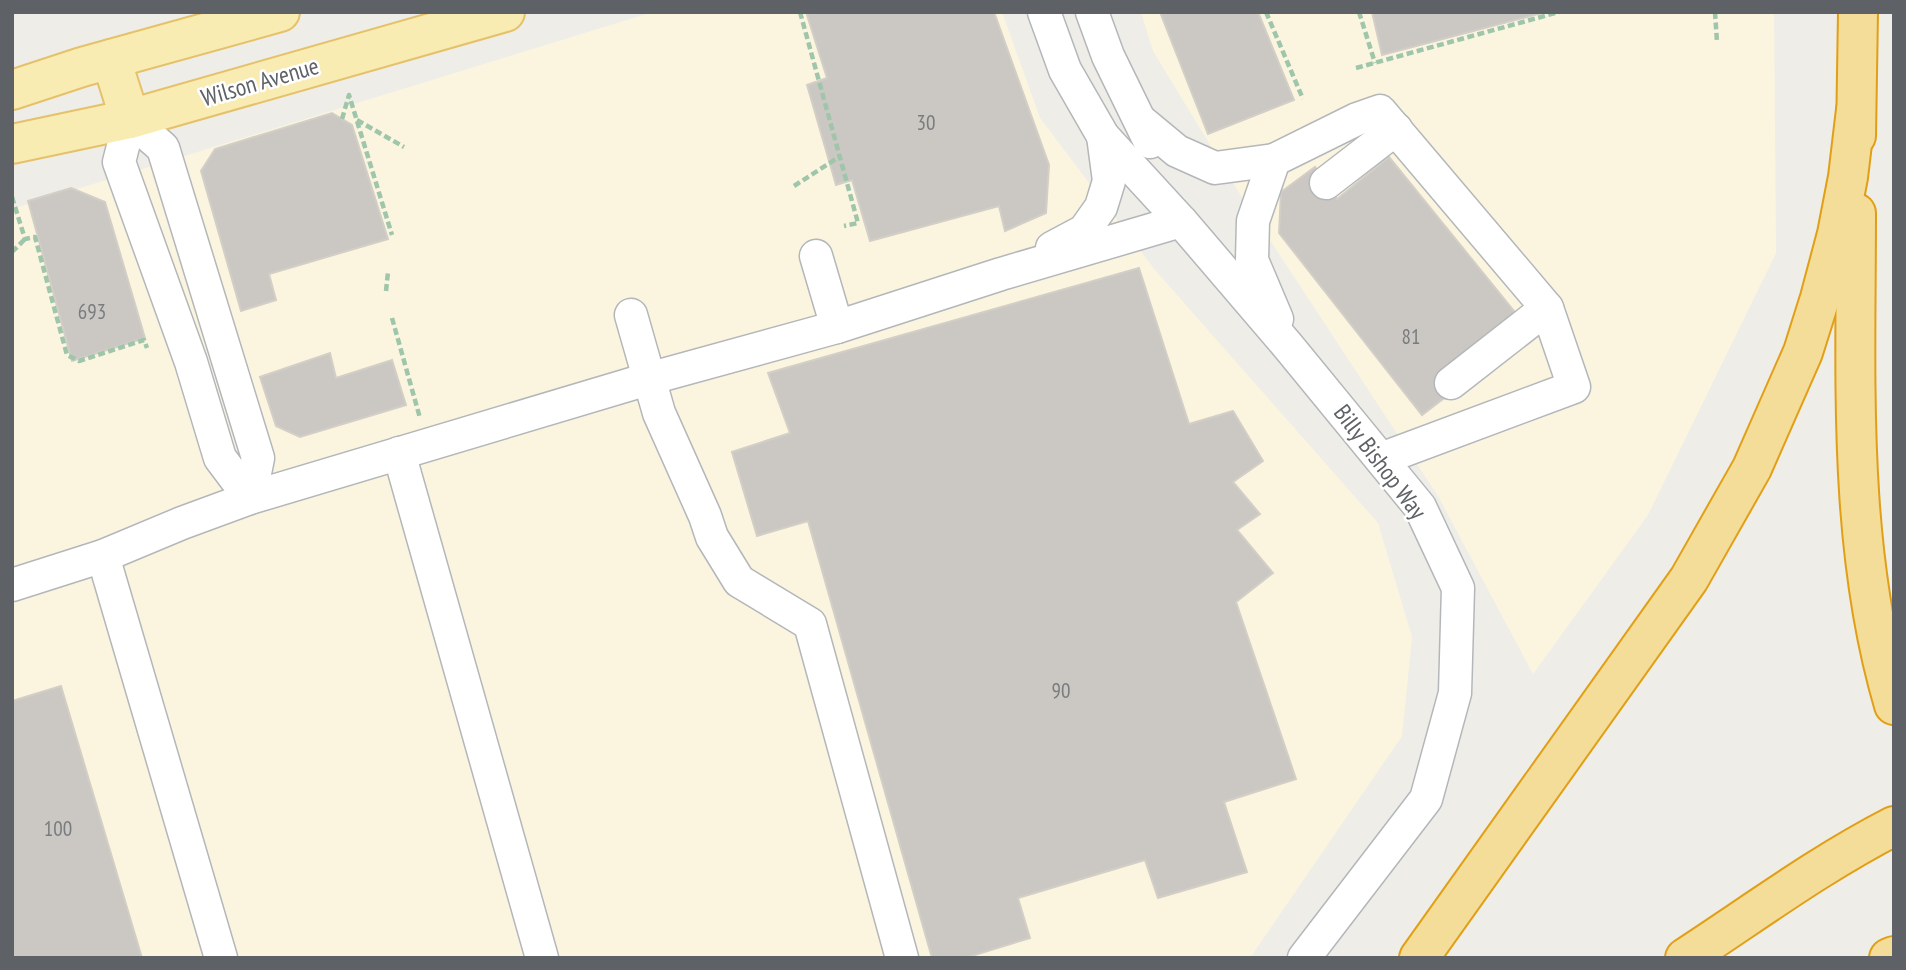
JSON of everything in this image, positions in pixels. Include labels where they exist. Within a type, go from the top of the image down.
[{"type":"highway","points":[[1858,12],[1856,408],[1860,507],[1876,636],[1894,705]]},
{"type":"highway","points":[[1419,958],[1689,579],[1752,468],[1803,352],[1820,298],[1837,234],[1848,177],[1856,110]]},
{"type":"highway","points":[[1685,958],[1795,884],[1860,843],[1894,826]]},
{"type":"main road","points":[[12,90],[280,12]]},
{"type":"main road","name":"Wilson Avenue","points":[[12,144],[130,119],[505,12]]},
{"type":"main road","points":[[111,59],[130,119]]},
{"type":"street","name":"Billy Bishop Way","points":[[1044,12],[1065,70],[1103,136],[1181,221],[1288,346],[1420,507],[1458,588],[1455,693],[1426,799],[1304,958]]},
{"type":"street","name":"Billy Bishop Way","points":[[1093,12],[1108,56],[1142,122],[1181,221]]},
{"type":"street","points":[[1142,122],[1177,151],[1215,168],[1274,160],[1357,119],[1380,111],[1547,308],[1574,387],[1381,459]]},
{"type":"street","points":[[130,119],[163,148],[258,458],[250,498],[220,458],[191,362],[119,162],[130,119]]},
{"type":"street","points":[[1326,183],[1396,130]]},
{"type":"street","points":[[1001,274],[1084,231],[1101,206],[1109,181],[1103,136]]},
{"type":"street","points":[[1274,160],[1252,221],[1252,260],[1288,346]]},
{"type":"street","points":[[12,584],[103,556],[250,498],[648,379],[836,327],[1001,274],[1181,221]]},
{"type":"street","points":[[816,256],[836,327]]},
{"type":"street","points":[[1451,383],[1547,308]]},
{"type":"street","points":[[631,315],[659,413],[712,537],[739,581],[810,624],[902,958]]},
{"type":"street","points":[[400,453],[542,958]]},
{"type":"street","points":[[103,556],[221,958]]},
{"type":"path","points":[[800,12],[858,223],[844,226]]},
{"type":"path","points":[[1266,12],[1303,99]]},
{"type":"path","points":[[1359,12],[1375,64]]},
{"type":"path","points":[[1356,68],[1559,12]]},
{"type":"path","points":[[1716,12],[1717,42]]},
{"type":"path","points":[[342,119],[349,94],[392,235]]},
{"type":"path","points":[[356,120],[404,147]]},
{"type":"path","points":[[794,186],[839,157]]},
{"type":"path","points":[[12,197],[25,239]]},
{"type":"path","points":[[12,252],[25,239],[35,237],[67,355],[79,361],[144,340],[147,348]]},
{"type":"path","points":[[386,291],[388,272]]},
{"type":"path","points":[[392,318],[421,423]]},
{"type":"shaded area","points":[[653,12],[1002,12],[1040,118],[1155,270],[1378,523],[1412,637],[1402,736],[1250,958],[12,958],[12,209]]},
{"type":"shaded area","points":[[1141,12],[1774,12],[1776,253],[1648,515],[1533,674],[1438,496],[1243,199],[1153,51]]},
{"type":"building","points":[[806,12],[994,12],[1049,165],[1046,213],[1005,231],[999,206],[870,241],[852,180],[836,185],[807,85],[827,78]]},
{"type":"building","points":[[1160,12],[1258,12],[1294,100],[1208,134]]},
{"type":"building","points":[[1372,12],[1542,12],[1542,13],[1382,55]]},
{"type":"building","points":[[332,113],[352,125],[388,239],[269,274],[276,300],[241,311],[201,171],[215,149]]},
{"type":"building","points":[[1389,157],[1518,316],[1456,389],[1422,415],[1279,233],[1281,192],[1315,167],[1337,199]]},
{"type":"building","points":[[71,188],[105,202],[145,338],[72,361],[28,201]]},
{"type":"building","points":[[1139,268],[1189,424],[1233,411],[1263,461],[1233,482],[1260,514],[1237,530],[1273,573],[1236,602],[1296,779],[1224,802],[1247,872],[1158,898],[1145,860],[1018,898],[1030,938],[965,958],[932,958],[808,521],[757,536],[732,452],[790,433],[768,373]]},
{"type":"building","points":[[330,353],[336,378],[392,360],[406,405],[300,437],[276,426],[260,377]]},
{"type":"building","points":[[61,686],[142,958],[12,958],[12,701]]}]
